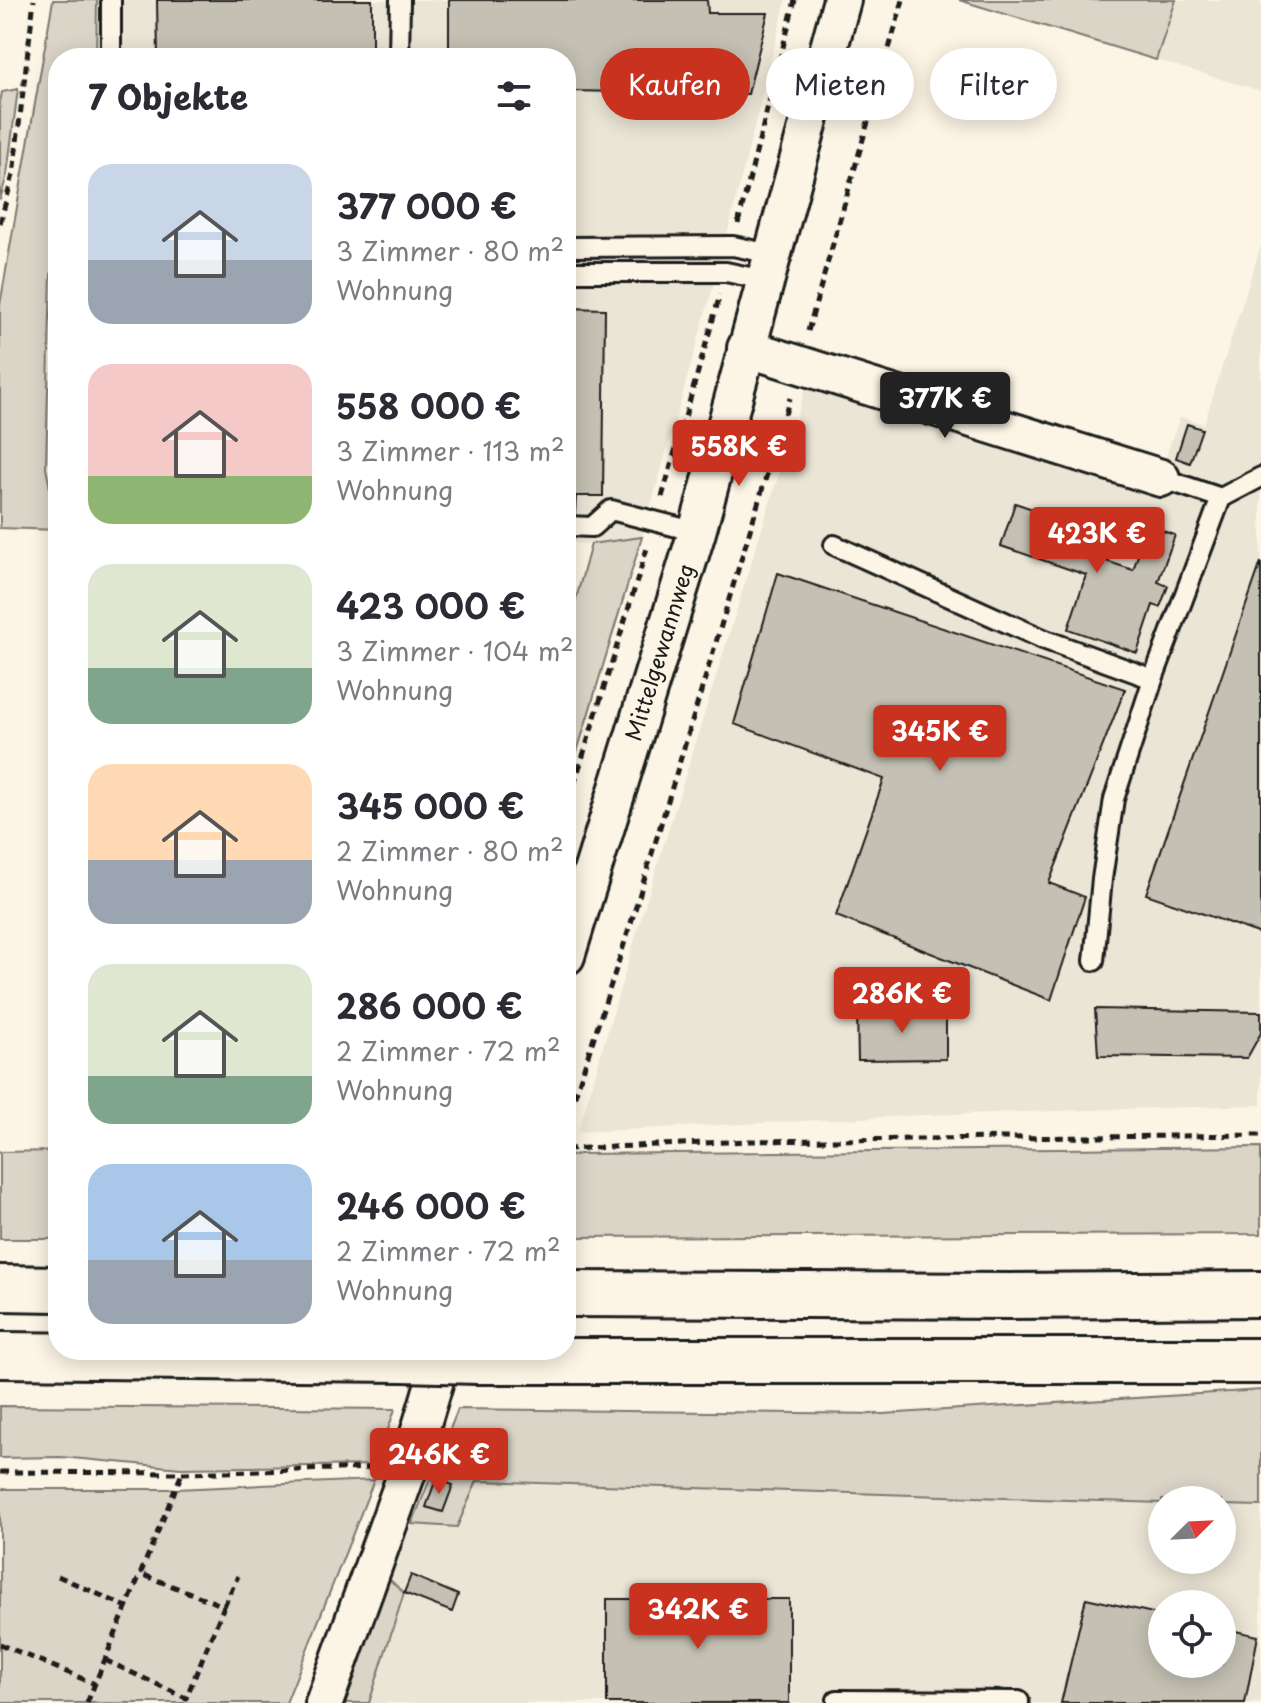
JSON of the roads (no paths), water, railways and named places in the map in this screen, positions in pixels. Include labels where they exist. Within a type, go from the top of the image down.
[{"type":"highway","points":[[0,1288],[48,1289]]},
{"type":"highway","points":[[576,1294],[1261,1294]]},
{"type":"highway","points":[[0,1355],[48,1355]]},
{"type":"highway","points":[[576,1358],[1261,1361]]},
{"type":"street","name":"Mittelgewannweg","points":[[576,924],[697,532],[842,0]]},
{"type":"street","points":[[746,348],[1161,478]]},
{"type":"street","points":[[324,1703],[409,1467],[440,1360]]},
{"type":"lane","points":[[111,0],[111,48]]},
{"type":"lane","points":[[399,48],[400,0]]},
{"type":"lane","points":[[576,247],[733,246],[768,267]]},
{"type":"lane","points":[[576,272],[726,272],[768,267]]},
{"type":"lane","points":[[1094,961],[1114,799],[1153,679],[1221,498],[1261,477]]},
{"type":"lane","points":[[1161,478],[1221,498]]},
{"type":"lane","points":[[576,526],[592,527],[611,510],[697,532]]},
{"type":"lane","points":[[834,545],[1043,639],[1153,679]]},
{"type":"lane","points":[[837,1703],[837,1700],[1019,1703]]}]
